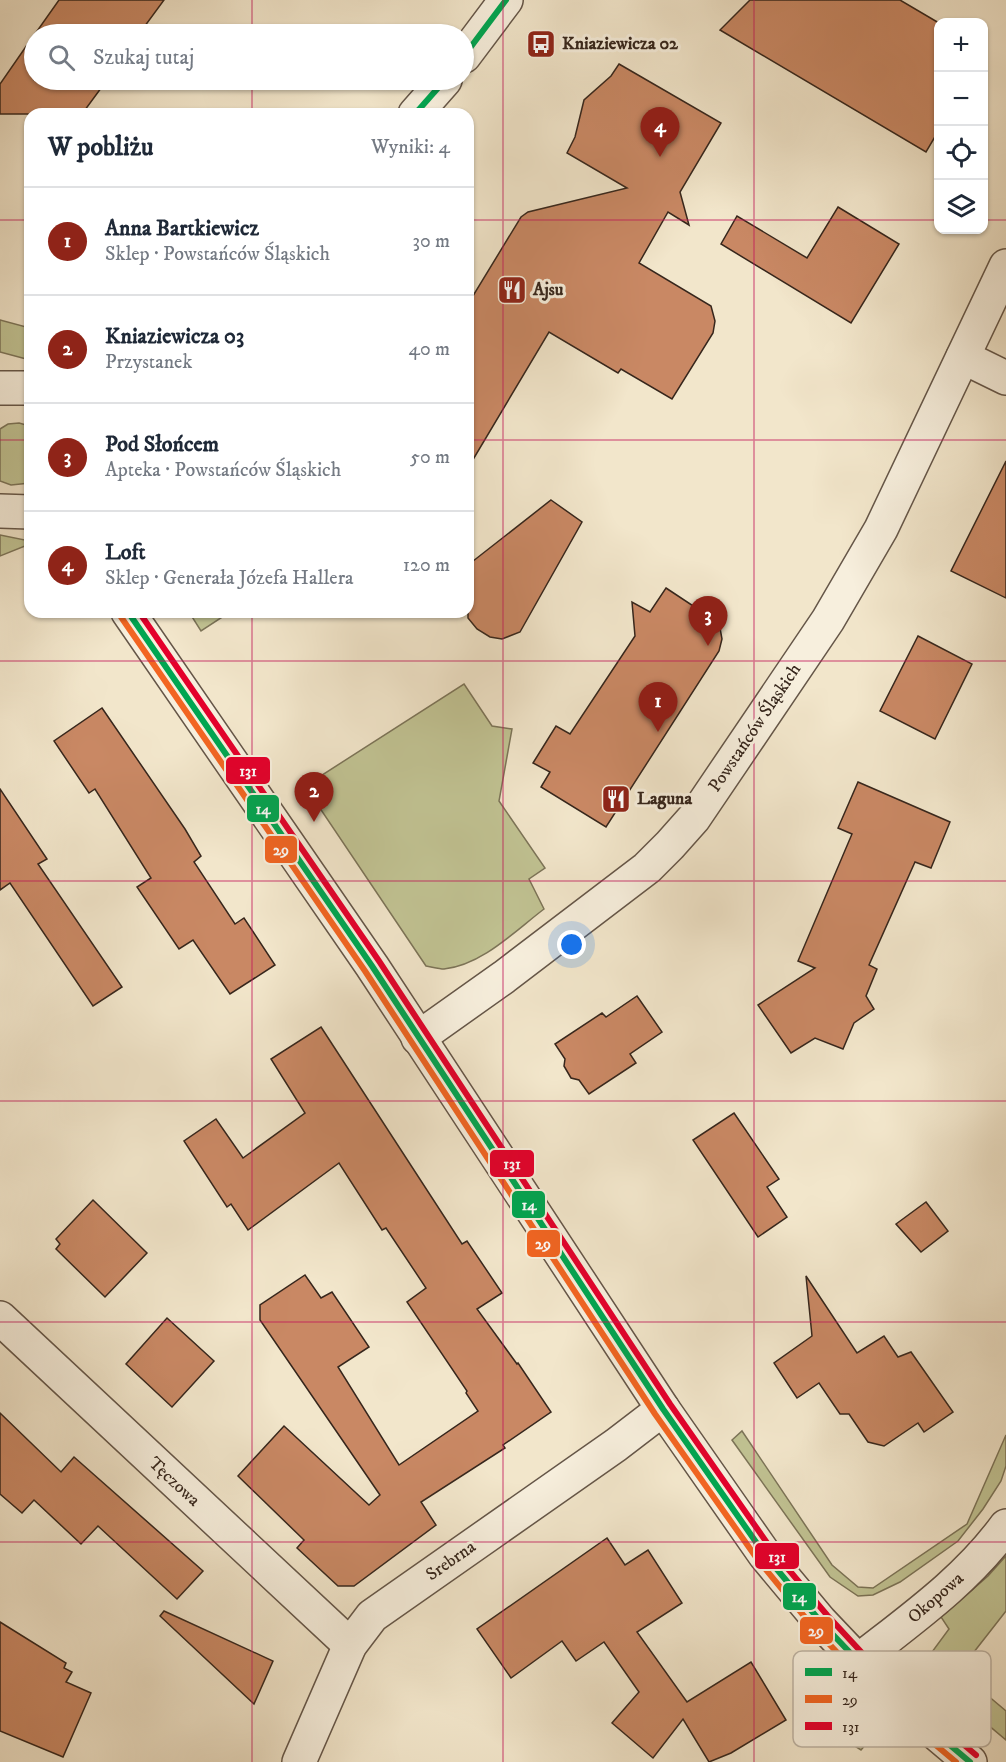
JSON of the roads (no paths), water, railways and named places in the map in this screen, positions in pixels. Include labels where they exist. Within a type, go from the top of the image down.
[{"type":"street","points":[[474,43],[506,0]]},
{"type":"street","points":[[420,108],[436,90]]},
{"type":"street","name":"Powstańców Śląskich","points":[[418,1038],[504,977],[647,868],[693,818],[828,620],[881,529],[1006,266]]},
{"type":"street","points":[[963,357],[1006,378]]},
{"type":"street","points":[[132,618],[372,966],[663,1409],[765,1555],[807,1607],[849,1651]]},
{"type":"street","name":"Tęczowa","points":[[0,1318],[350,1645]]},
{"type":"street","name":"Srebrna","points":[[299,1762],[350,1645],[372,1616],[606,1452],[663,1409]]},
{"type":"street","name":"Okopowa","points":[[871,1651],[942,1595],[966,1572],[1006,1526]]},
{"type":"street","points":[[952,1747],[970,1762]]},
{"type":"place","name":"Kniaziewicza 02","points":[[541,44]]},
{"type":"place","name":"Loft","points":[[660,157]]},
{"type":"place","name":"Ajsu","points":[[512,290]]},
{"type":"place","name":"Pod Słońcem","points":[[708,646]]},
{"type":"place","name":"Anna Bartkiewicz","points":[[658,732]]},
{"type":"place","name":"Laguna","points":[[616,799]]},
{"type":"place","name":"Kniaziewicza 03","points":[[314,822]]}]
